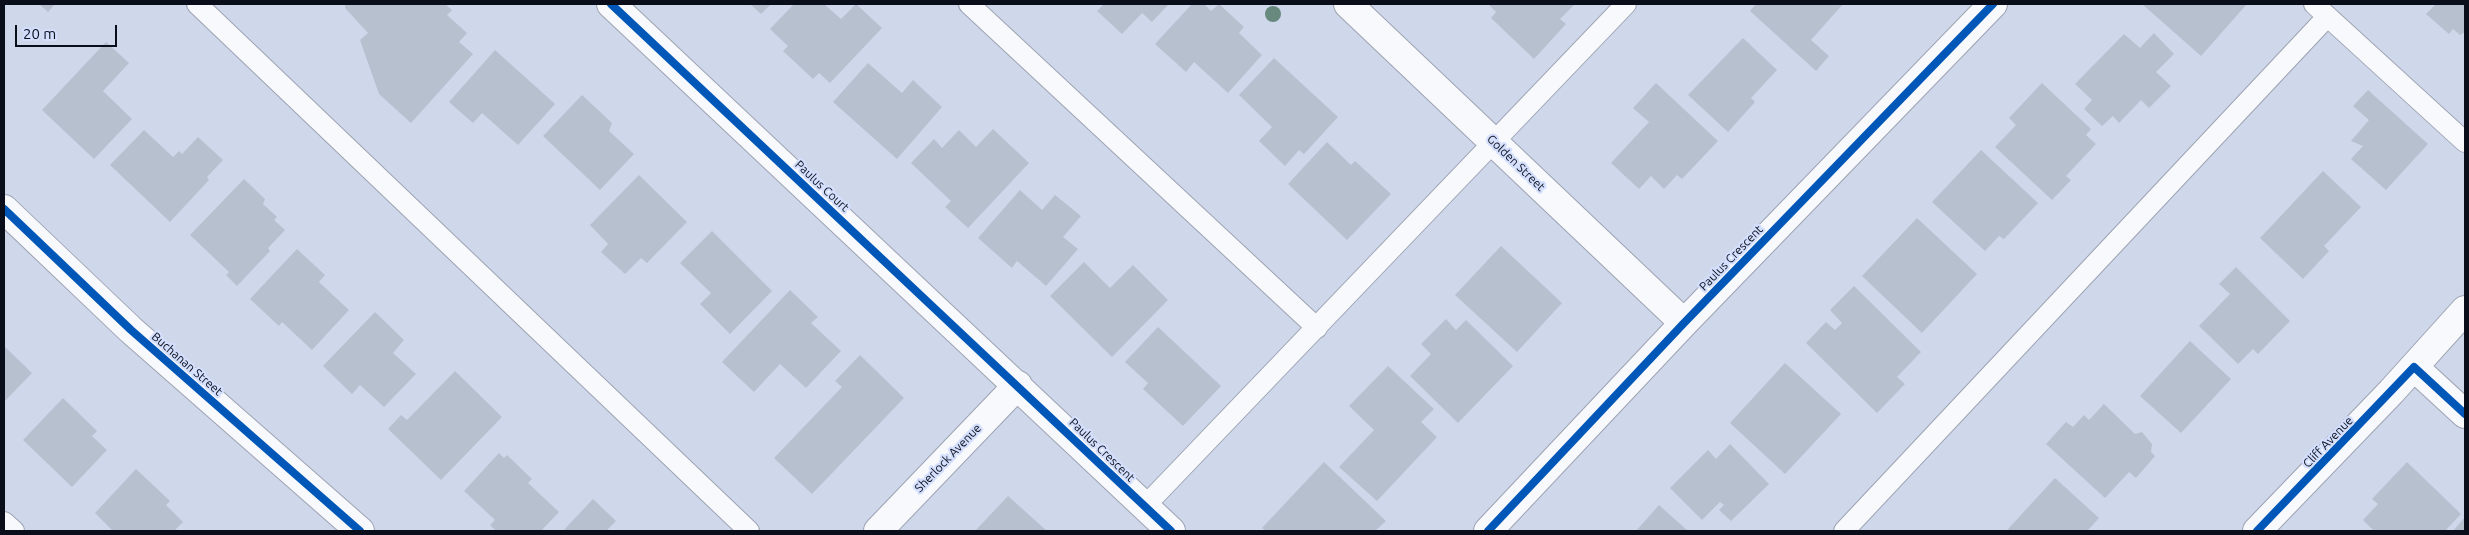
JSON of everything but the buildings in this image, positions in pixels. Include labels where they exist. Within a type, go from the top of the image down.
[{"type":"street","name":"Paulus Court","points":[[611,4],[1018,386]]},
{"type":"street","name":"Golden Street","points":[[1348,4],[1684,323]]},
{"type":"street","name":"Paulus Crescent","points":[[1488,531],[1684,323],[1993,4]]},
{"type":"street","name":"Buchanan Street","points":[[4,209],[131,330],[360,531]]},
{"type":"street","name":"Cliff Avenue","points":[[2257,531],[2414,367],[2465,310]]},
{"type":"street","points":[[2414,367],[2465,414]]},
{"type":"street","name":"Paulus Crescent","points":[[1018,386],[1172,531]]},
{"type":"street","name":"Sherlock Avenue","points":[[878,531],[1018,386]]},
{"type":"lane","points":[[197,4],[749,531]]},
{"type":"lane","points":[[969,4],[1317,328]]},
{"type":"lane","points":[[1145,506],[1626,4]]},
{"type":"lane","points":[[1844,531],[2321,10],[2465,142]]},
{"type":"lane","points":[[4,522],[14,531]]},
{"type":"cycle path","points":[[611,4],[1171,531]]},
{"type":"cycle path","points":[[1488,531],[1684,323],[1993,4]]},
{"type":"cycle path","points":[[4,209],[131,330],[360,531]]},
{"type":"cycle path","points":[[2257,531],[2414,367],[2465,414]]}]
